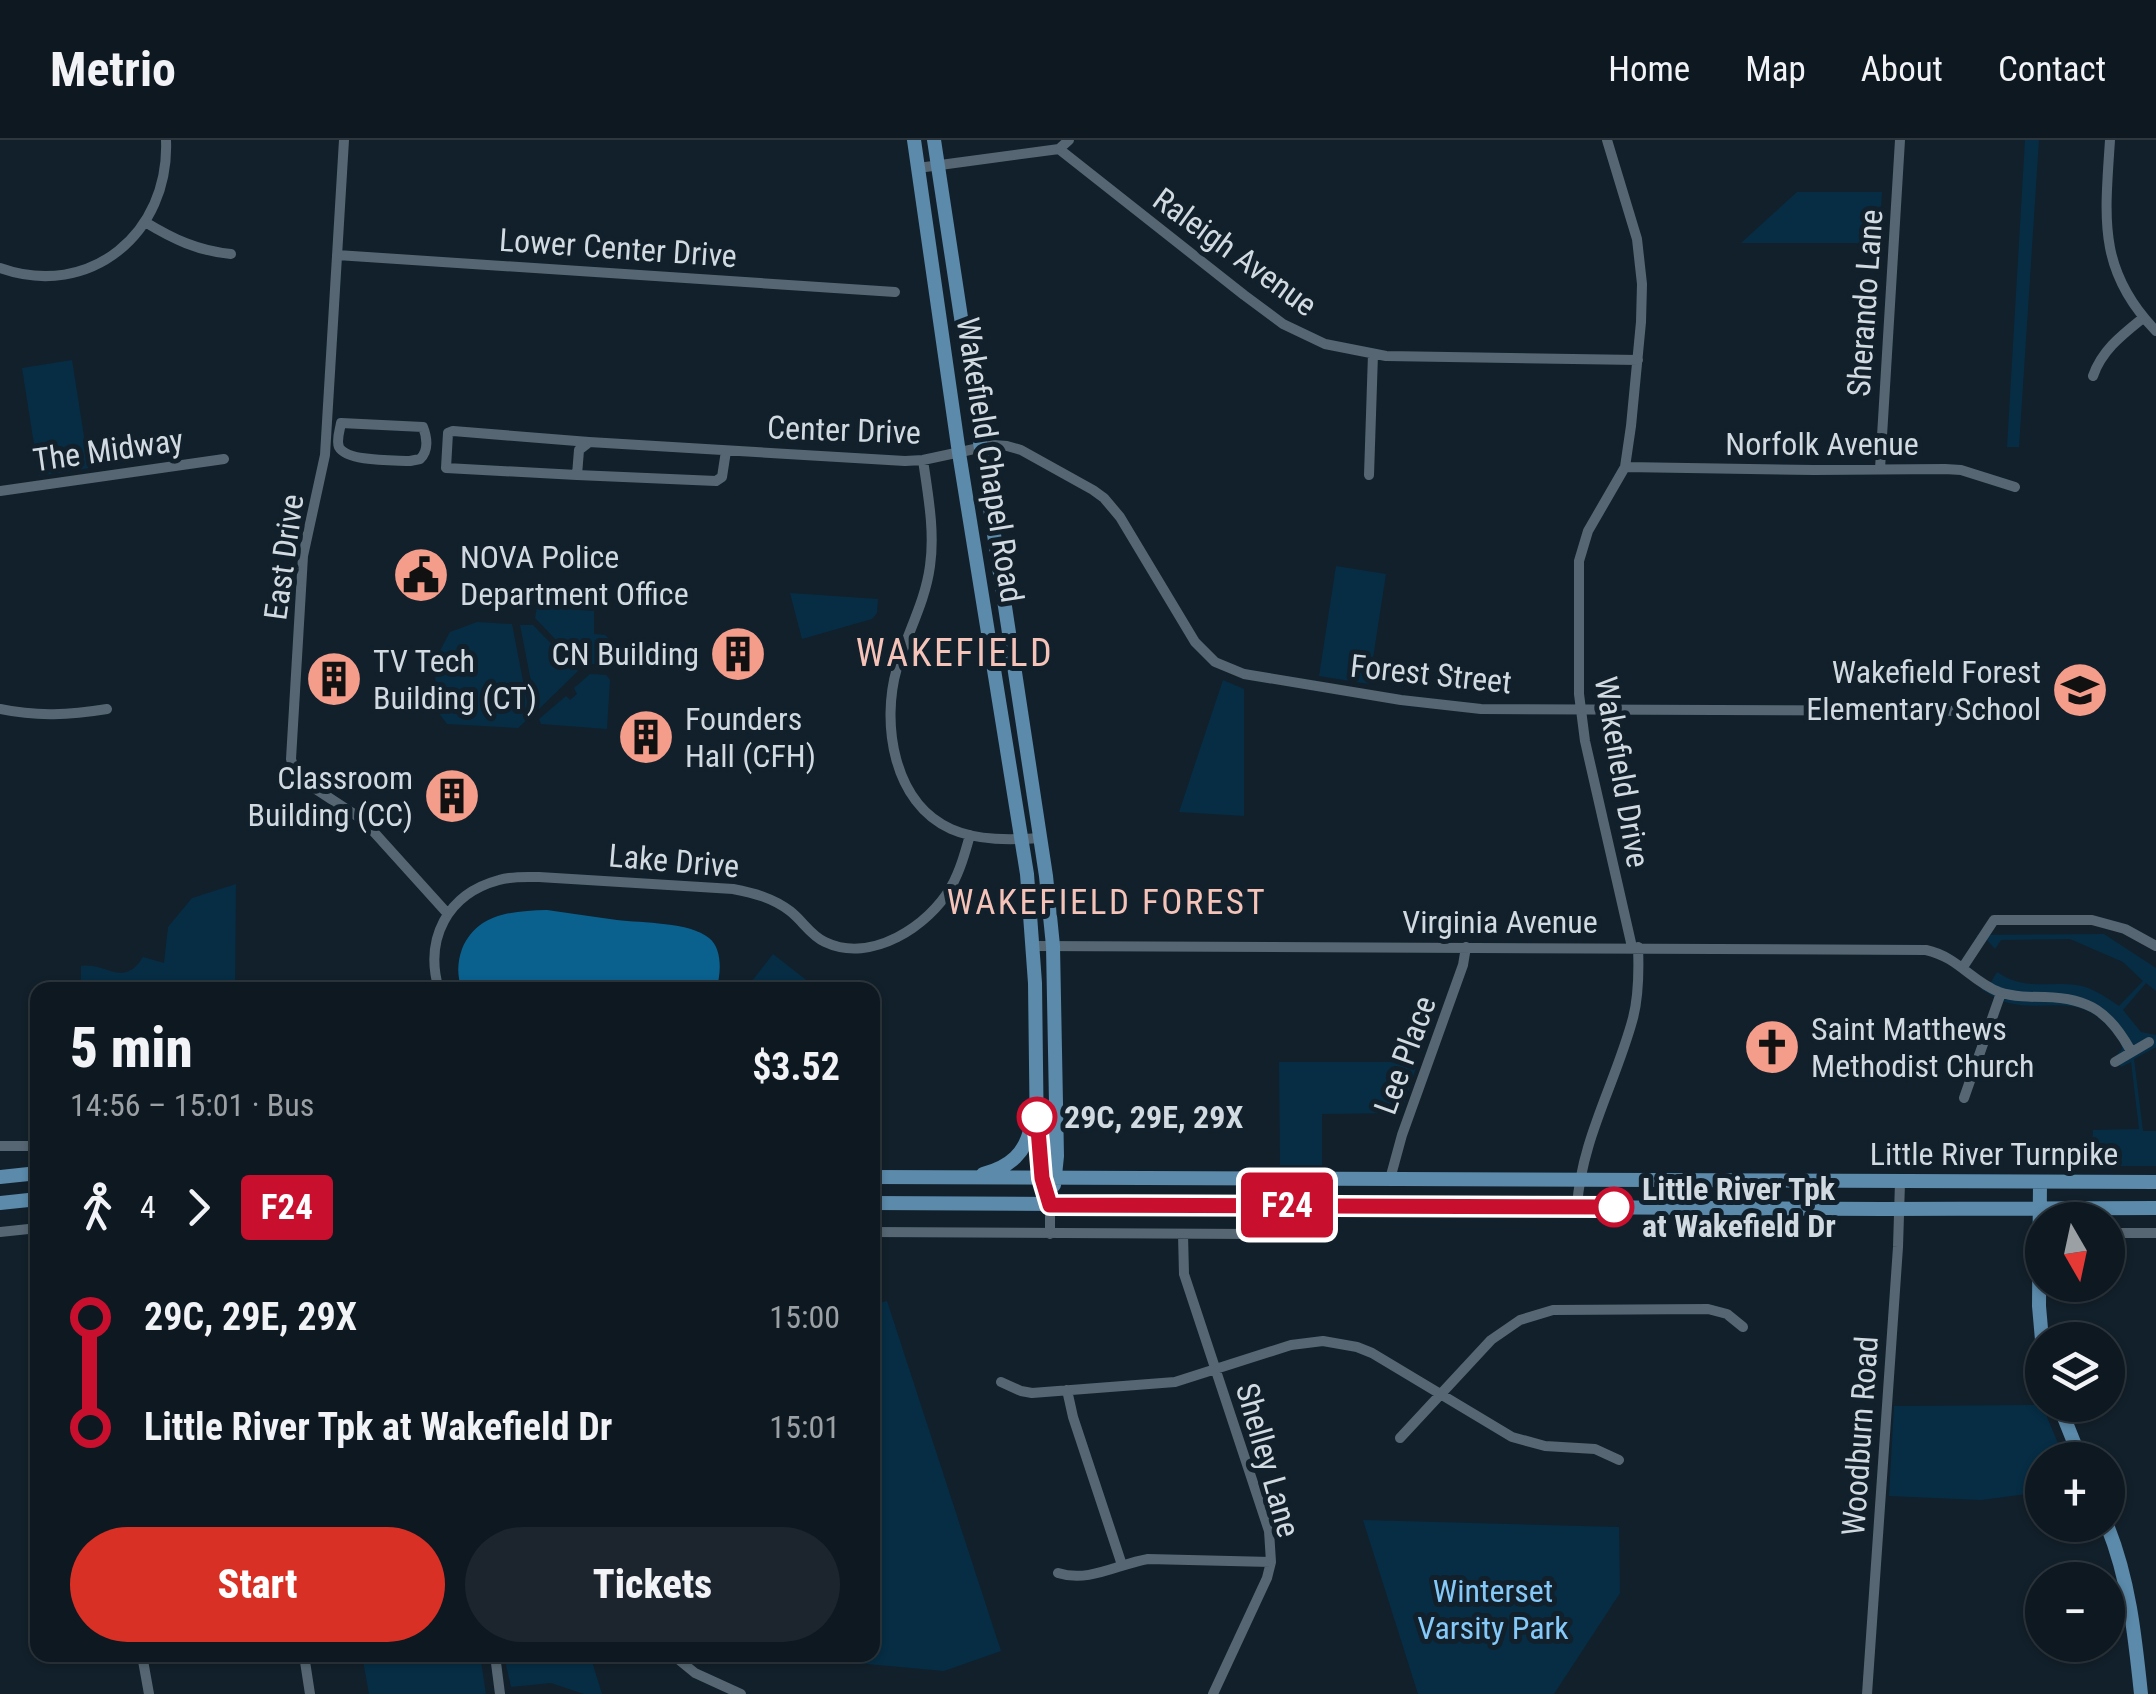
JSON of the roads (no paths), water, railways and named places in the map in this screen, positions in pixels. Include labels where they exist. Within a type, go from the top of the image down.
[{"type":"main road","name":"Wakefield Chapel Road","points":[[914,140],[1030,902],[1038,1146],[1049,1178]]},
{"type":"main road","name":"Wakefield Chapel Road","points":[[934,140],[1042,838],[1053,946],[1050,1205]]},
{"type":"main road","points":[[960,1178],[999,1169],[1024,1150],[1036,1085]]},
{"type":"main road","points":[[0,1177],[30,1174]]},
{"type":"main road","name":"Little River Turnpike","points":[[880,1177],[2156,1182]]},
{"type":"main road","points":[[2040,1182],[2040,1202]]},
{"type":"main road","points":[[0,1203],[30,1200]]},
{"type":"main road","name":"Little River Turnpike","points":[[880,1204],[2025,1208]]},
{"type":"main road","name":"Little River Turnpike","points":[[2125,1211],[2156,1208]]},
{"type":"main road","points":[[2113,1542],[2131,1609],[2141,1694]]},
{"type":"street","points":[[0,268],[37,277],[74,274],[124,247],[144,222],[161,186],[166,140]]},
{"type":"street","name":"East Drive","points":[[344,140],[325,455],[302,556],[292,766],[312,788],[362,820],[447,913]]},
{"type":"street","points":[[918,168],[1059,150],[1069,140]]},
{"type":"street","name":"Wakefield Drive","points":[[1577,1207],[1578,1181],[1587,1147],[1632,1019],[1638,986],[1635,947],[1585,740],[1578,647],[1580,561],[1588,532],[1625,466],[1638,360],[1642,284],[1637,238],[1608,140]]},
{"type":"street","name":"Sherando Lane","points":[[1880,469],[1900,140]]},
{"type":"street","points":[[2110,140],[2106,204],[2109,248],[2123,288],[2156,331]]},
{"type":"street","name":"Raleigh Avenue","points":[[1059,150],[1284,324],[1326,344],[1373,354],[1638,360]]},
{"type":"street","points":[[144,222],[194,248],[231,254]]},
{"type":"street","name":"Lower Center Drive","points":[[337,255],[896,292]]},
{"type":"street","points":[[2093,376],[2113,343],[2143,318]]},
{"type":"street","points":[[1369,476],[1373,354]]},
{"type":"street","points":[[328,420],[422,427],[425,452],[414,460],[351,457],[341,451],[338,442],[341,422]]},
{"type":"street","name":"Center Drive","points":[[726,450],[722,477],[716,482],[446,468],[448,433],[453,431],[888,460],[923,460],[960,453]]},
{"type":"street","points":[[577,475],[578,450],[589,442]]},
{"type":"street","name":"Forest Street","points":[[960,453],[1007,446],[1020,450],[1104,498],[1120,517],[1195,642],[1215,662],[1268,679],[1458,708],[2003,711]]},
{"type":"street","points":[[325,455],[341,451]]},
{"type":"street","name":"The Midway","points":[[0,491],[224,458]]},
{"type":"street","points":[[923,460],[932,550],[923,599],[895,678],[891,705],[893,744],[903,779],[919,806],[944,826],[970,836],[1042,838]]},
{"type":"street","name":"Norfolk Avenue","points":[[1625,466],[1961,470],[2016,488]]},
{"type":"street","points":[[0,709],[45,716],[107,709]]},
{"type":"street","name":"Lake Drive","points":[[447,913],[478,888],[514,876],[732,889],[776,902],[821,940],[836,947],[864,949],[900,936],[936,908],[960,870],[970,836]]},
{"type":"street","points":[[438,982],[436,940],[447,913]]},
{"type":"street","points":[[1963,967],[1994,920],[2092,920],[2124,929],[2156,946]]},
{"type":"street","name":"Virginia Avenue","points":[[1033,946],[1926,950],[1951,958],[1985,985],[2001,992]]},
{"type":"street","name":"Lee Place","points":[[1390,1180],[1466,947]]},
{"type":"street","points":[[1964,1098],[2001,992],[2087,1004],[2111,1020],[2131,1051]]},
{"type":"street","points":[[2115,1062],[2149,1042]]},
{"type":"street","points":[[0,1146],[30,1146]]},
{"type":"street","name":"Woodburn Road","points":[[1867,1694],[1900,1182]]},
{"type":"street","name":"Wakefield Chapel Road","points":[[1050,1205],[1050,1234]]},
{"type":"street","points":[[0,1232],[30,1229]]},
{"type":"street","points":[[880,1232],[1251,1234]]},
{"type":"street","points":[[2125,1233],[2156,1233]]},
{"type":"street","name":"Shelley Lane","points":[[1183,1234],[1184,1274],[1268,1531],[1271,1562],[1214,1694]]},
{"type":"street","points":[[1400,1438],[1491,1340],[1505,1328],[1536,1314],[1574,1309],[1708,1309],[1728,1314],[1743,1327]]},
{"type":"street","points":[[1001,1382],[1032,1392],[1175,1382],[1291,1345],[1338,1342],[1372,1354],[1512,1438],[1545,1446],[1594,1448],[1619,1460]]},
{"type":"street","points":[[1067,1390],[1122,1565]]},
{"type":"street","points":[[1058,1572],[1088,1576],[1148,1559],[1271,1562]]},
{"type":"street","points":[[143,1662],[149,1694]]},
{"type":"street","points":[[305,1662],[310,1694]]},
{"type":"street","points":[[496,1662],[500,1694]]},
{"type":"street","points":[[682,1662],[741,1694]]},
{"type":"water","points":[[547,910],[690,929],[714,943],[719,955],[718,982],[460,982],[460,954],[469,937],[497,916]]},
{"type":"place","name":"NOVA Police Department Office","points":[[421,575]]},
{"type":"place","name":"CN Building","points":[[738,654]]},
{"type":"place","name":"TV Tech Building (CT)","points":[[334,679]]},
{"type":"place","name":"Wakefield Forest Elementary School","points":[[2080,690]]},
{"type":"place","name":"Founders Hall (CFH)","points":[[646,737]]},
{"type":"place","name":"Classroom Building (CC)","points":[[452,796]]},
{"type":"place","name":"Saint Matthews Methodist Church","points":[[1772,1047]]},
{"type":"place","name":"29C, 29E, 29X","points":[[1037,1117]]},
{"type":"place","name":"Little River Tpk at Wakefield Dr","points":[[1614,1207]]},
{"type":"district","name":"WAKEFIELD","points":[[955,653]]},
{"type":"district","name":"WAKEFIELD FOREST","points":[[1107,902]]},
{"type":"park label","name":"Winterset Varsity Park","points":[[1493,1610]]}]
